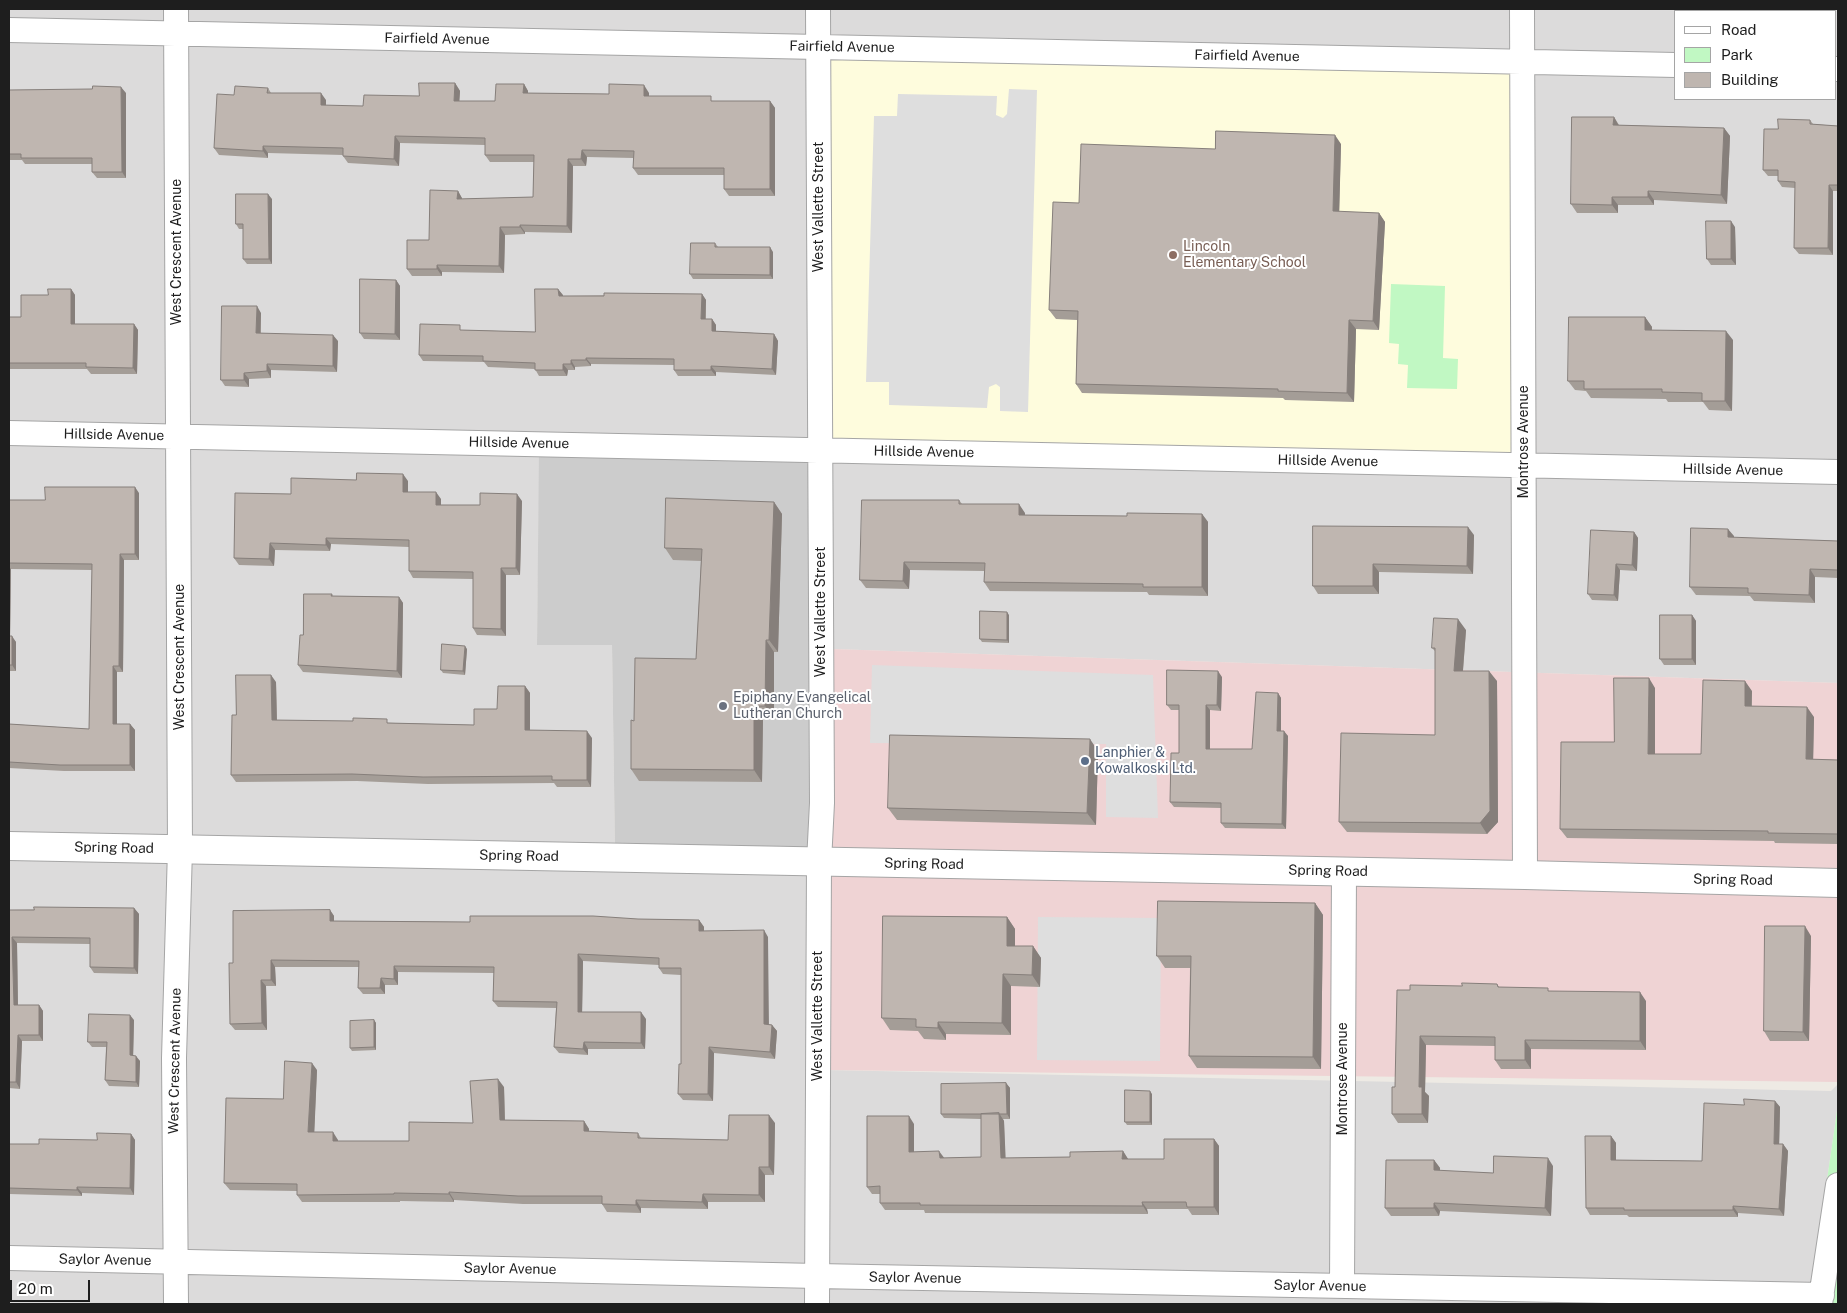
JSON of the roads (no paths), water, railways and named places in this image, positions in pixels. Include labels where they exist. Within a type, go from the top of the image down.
[{"type":"street","name":"West Crescent Avenue","points":[[176,9],[180,849],[174,1058],[176,1304]]},
{"type":"street","name":"West Vallette Street","points":[[817,1304],[819,862],[822,803],[818,9]]},
{"type":"street","name":"Montrose Avenue","points":[[1522,9],[1525,875]]},
{"type":"street","name":"Fairfield Avenue","points":[[9,30],[1674,65]]},
{"type":"street","name":"Hillside Avenue","points":[[9,433],[1838,472]]},
{"type":"street","name":"Spring Road","points":[[9,846],[1525,875],[1838,883]]},
{"type":"street","name":"Montrose Avenue","points":[[1342,1286],[1344,872]]},
{"type":"street","points":[[1821,1300],[1838,1186]]},
{"type":"street","name":"Saylor Avenue","points":[[9,1258],[1342,1286],[1821,1300]]},
{"type":"place","name":"Lincoln Elementary School","points":[[1173,255]]},
{"type":"place","name":"Epiphany Evangelical Lutheran Church","points":[[723,706]]},
{"type":"place","name":"Lanphier & Kowalkoski Ltd.","points":[[1085,761]]}]
